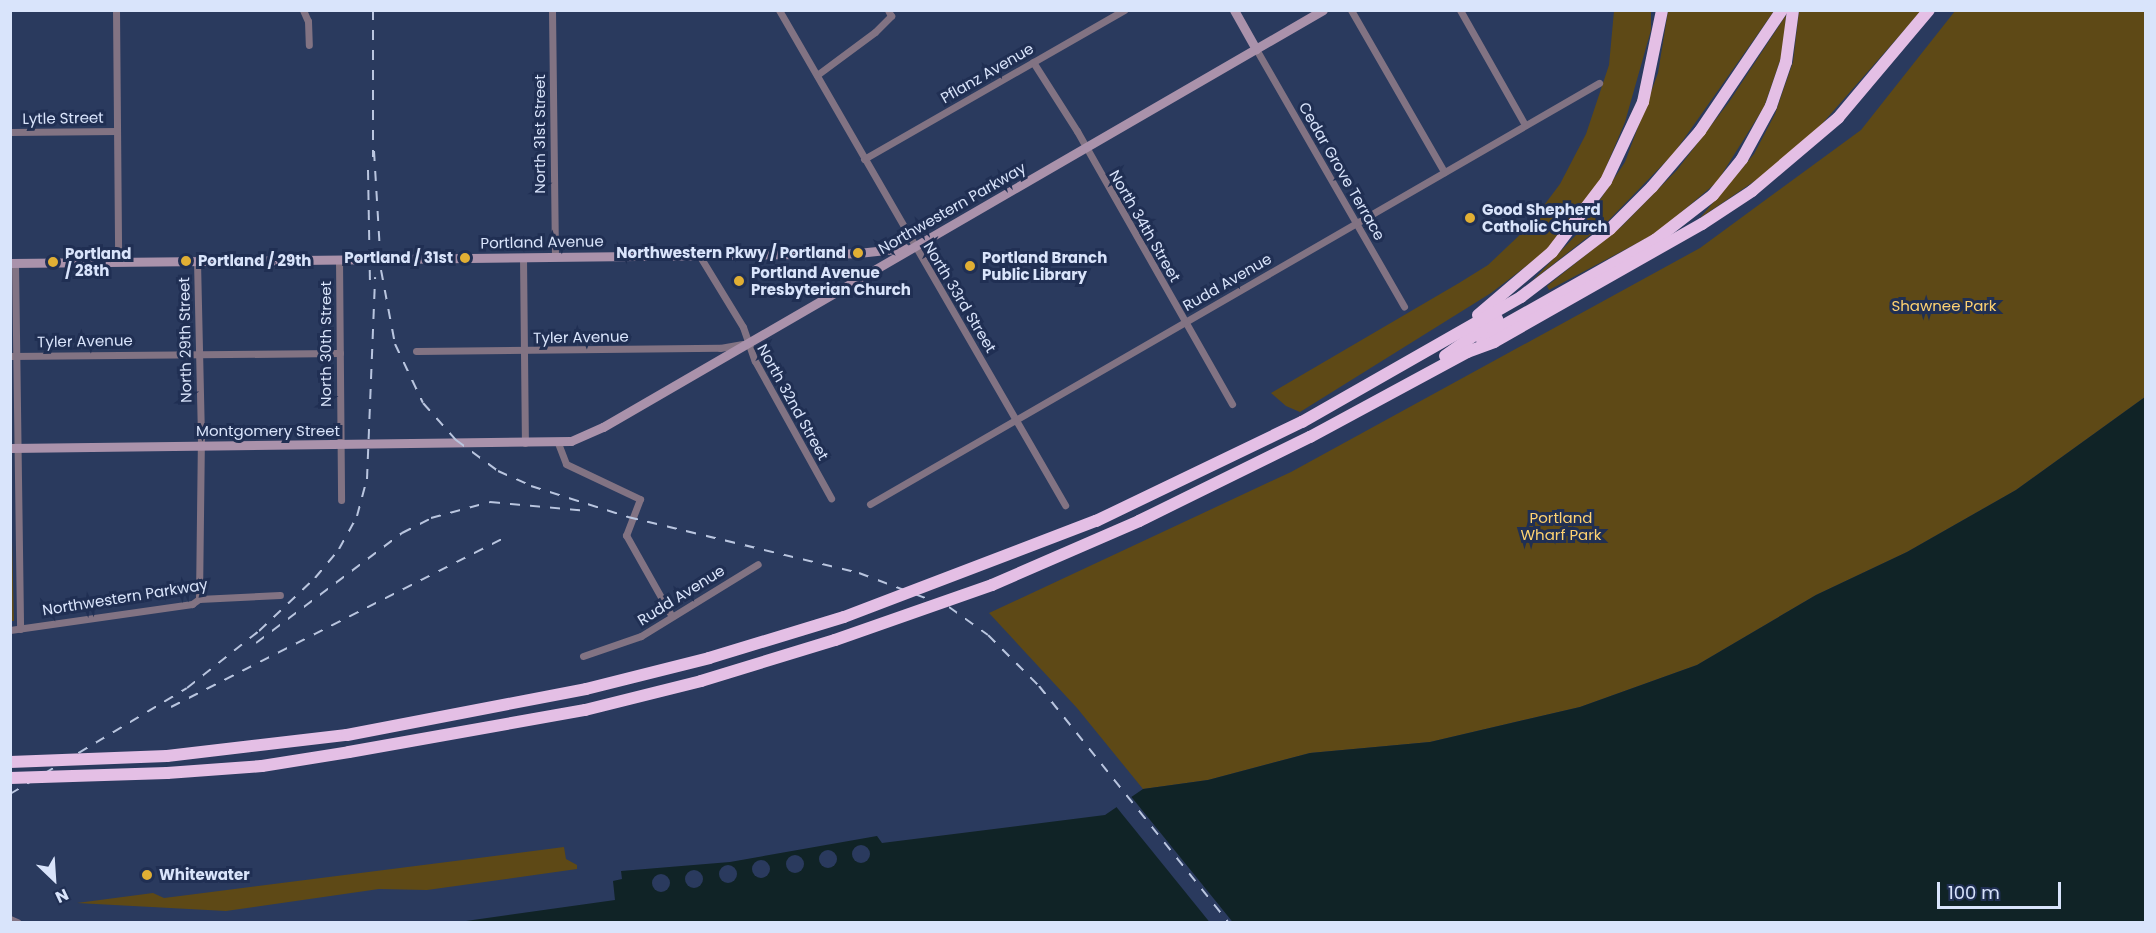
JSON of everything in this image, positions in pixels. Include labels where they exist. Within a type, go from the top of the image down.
[{"type":"highway","points":[[1451,336],[1542,262],[1599,194],[1621,155],[1643,102],[1662,10]]},
{"type":"highway","points":[[10,762],[167,756],[347,735],[586,690],[709,658],[844,617],[1096,521],[1302,422],[1548,279],[1637,203],[1700,131],[1782,10]]},
{"type":"highway","points":[[1405,385],[1590,251],[1638,209],[1696,144],[1786,10]]},
{"type":"highway","points":[[1467,352],[1481,338],[1655,240],[1702,205],[1733,171],[1758,134],[1777,92],[1788,50],[1793,10]]},
{"type":"highway","points":[[10,778],[167,773],[262,765],[585,710],[701,681],[835,640],[1002,580],[1214,486],[1467,352],[1494,342],[1702,224],[1752,191],[1838,118],[1929,10]]},
{"type":"street","points":[[116,10],[118,262]]},
{"type":"street","points":[[303,10],[308,21],[309,45]]},
{"type":"street","name":"North 31st Street","points":[[552,10],[555,256]]},
{"type":"street","name":"North 33rd Street","points":[[779,10],[1065,505]]},
{"type":"street","points":[[817,75],[875,32],[891,16],[888,10]]},
{"type":"street","name":"Pflanz Avenue","points":[[864,159],[1124,10]]},
{"type":"street","points":[[1234,10],[1256,49]]},
{"type":"street","name":"Northwestern Parkway","points":[[525,443],[558,443],[603,427],[1323,10]]},
{"type":"street","points":[[1351,10],[1444,172]]},
{"type":"street","points":[[1460,10],[1526,125]]},
{"type":"street","name":"Cedar Grove Terrace","points":[[1256,49],[1404,306]]},
{"type":"street","name":"North 34th Street","points":[[1033,62],[1087,147],[1232,404]]},
{"type":"street","name":"Rudd Avenue","points":[[870,504],[1599,83]]},
{"type":"street","name":"Lytle Street","points":[[10,132],[117,131]]},
{"type":"street","name":"Portland Avenue","points":[[387,259],[880,253],[914,247]]},
{"type":"street","name":"North 32nd Street","points":[[699,255],[743,327],[746,344],[831,498]]},
{"type":"street","points":[[523,257],[525,443]]},
{"type":"street","name":"North 30th Street","points":[[339,259],[341,500]]},
{"type":"street","points":[[20,628],[14,448],[13,263],[366,259]]},
{"type":"street","name":"North 29th Street","points":[[197,261],[201,446],[199,599]]},
{"type":"street","name":"Tyler Avenue","points":[[416,351],[720,348],[746,344]]},
{"type":"street","name":"Tyler Avenue","points":[[13,356],[340,353]]},
{"type":"street","name":"Montgomery Street","points":[[14,448],[525,443]]},
{"type":"street","points":[[558,443],[566,464],[640,500],[626,535],[671,615]]},
{"type":"street","name":"Rudd Avenue","points":[[583,656],[641,636],[671,615],[758,564]]},
{"type":"street","name":"Northwestern Parkway","points":[[10,630],[192,604],[199,599],[280,595]]},
{"type":"street","points":[[10,919],[17,922]]},
{"type":"green space","points":[[1614,11],[1651,11],[1651,30],[1625,122],[1598,186],[1551,247],[1491,293],[1300,412],[1286,406],[1271,393],[1488,265],[1527,228],[1560,184],[1586,134],[1609,65]]},
{"type":"green space","points":[[1668,11],[1774,11],[1674,153],[1608,221],[1532,281],[1578,233],[1625,162],[1658,73]]},
{"type":"green space","points":[[1799,11],[1921,11],[1814,133],[1768,172],[1700,218],[1754,154],[1775,114],[1793,62]]},
{"type":"green space","points":[[1955,11],[2145,11],[2145,397],[2016,490],[1907,552],[1816,595],[1697,665],[1580,707],[1430,742],[1310,753],[1208,780],[1143,789],[1077,708],[989,613],[1291,472],[1700,248],[1861,130]]},
{"type":"green space","points":[[1786,15],[1784,49],[1764,107],[1717,182],[1658,232],[1549,290],[1547,286],[1622,226],[1677,170],[1729,102]]},
{"type":"green space","points":[[10,455],[14,621],[10,621]]},
{"type":"green space","points":[[564,847],[566,859],[577,865],[577,869],[427,890],[379,889],[226,911],[77,903],[153,893],[164,898]]},
{"type":"shaded area","points":[[2145,397],[2145,922],[459,922],[615,900],[613,881],[622,879],[621,871],[730,862],[877,836],[882,843],[1105,815],[1143,789],[1208,780],[1310,753],[1430,742],[1580,707],[1697,665],[1816,595],[1907,552],[2016,490]]},
{"type":"pier","points":[[1129,794],[1232,921],[1209,922],[1115,805]]},
{"type":"pier","points":[[857,845],[865,845],[870,850],[868,861],[857,863],[852,858],[852,850]]},
{"type":"pier","points":[[824,850],[832,850],[837,855],[835,866],[824,868],[819,863],[819,855]]},
{"type":"pier","points":[[795,855],[802,857],[804,864],[802,871],[795,873],[788,871],[786,864],[788,857]]},
{"type":"pier","points":[[757,860],[765,860],[770,865],[768,876],[757,878],[752,873],[752,865]]},
{"type":"pier","points":[[724,865],[732,865],[737,870],[735,881],[724,883],[719,878],[719,870]]},
{"type":"pier","points":[[690,870],[698,870],[703,875],[701,886],[690,888],[685,883],[685,875]]},
{"type":"pier","points":[[657,874],[665,874],[670,879],[668,890],[657,892],[652,887],[652,879]]},
{"type":"tunnel","points":[[366,259],[387,259]]},
{"type":"railway","points":[[373,10],[373,157]]},
{"type":"railway","points":[[374,151],[381,270],[395,344],[423,403],[456,440],[498,471],[531,486],[628,517],[859,573],[949,607],[988,635],[1039,686],[1228,922]]},
{"type":"railway","points":[[368,170],[370,287]]},
{"type":"railway","points":[[10,794],[187,688],[259,631],[315,578],[339,549],[357,516],[367,479],[375,277]]},
{"type":"railway","points":[[256,643],[402,533],[431,518],[490,502],[588,511]]},
{"type":"railway","points":[[171,707],[508,536]]},
{"type":"place","name":"Good Shepherd Catholic Church","points":[[1470,218]]},
{"type":"place","name":"Northwestern Pkwy / Portland","points":[[858,253]]},
{"type":"place","name":"Portland / 31st","points":[[465,258]]},
{"type":"place","name":"Portland / 29th","points":[[186,261]]},
{"type":"place","name":"Portland / 28th","points":[[53,262]]},
{"type":"place","name":"Portland Branch Public Library","points":[[970,266]]},
{"type":"place","name":"Portland Avenue Presbyterian Church","points":[[739,281]]},
{"type":"place","name":"Whitewater","points":[[147,875]]},
{"type":"park label","name":"Shawnee Park","points":[[1944,306]]},
{"type":"park label","name":"Portland Wharf Park","points":[[1561,526]]}]
